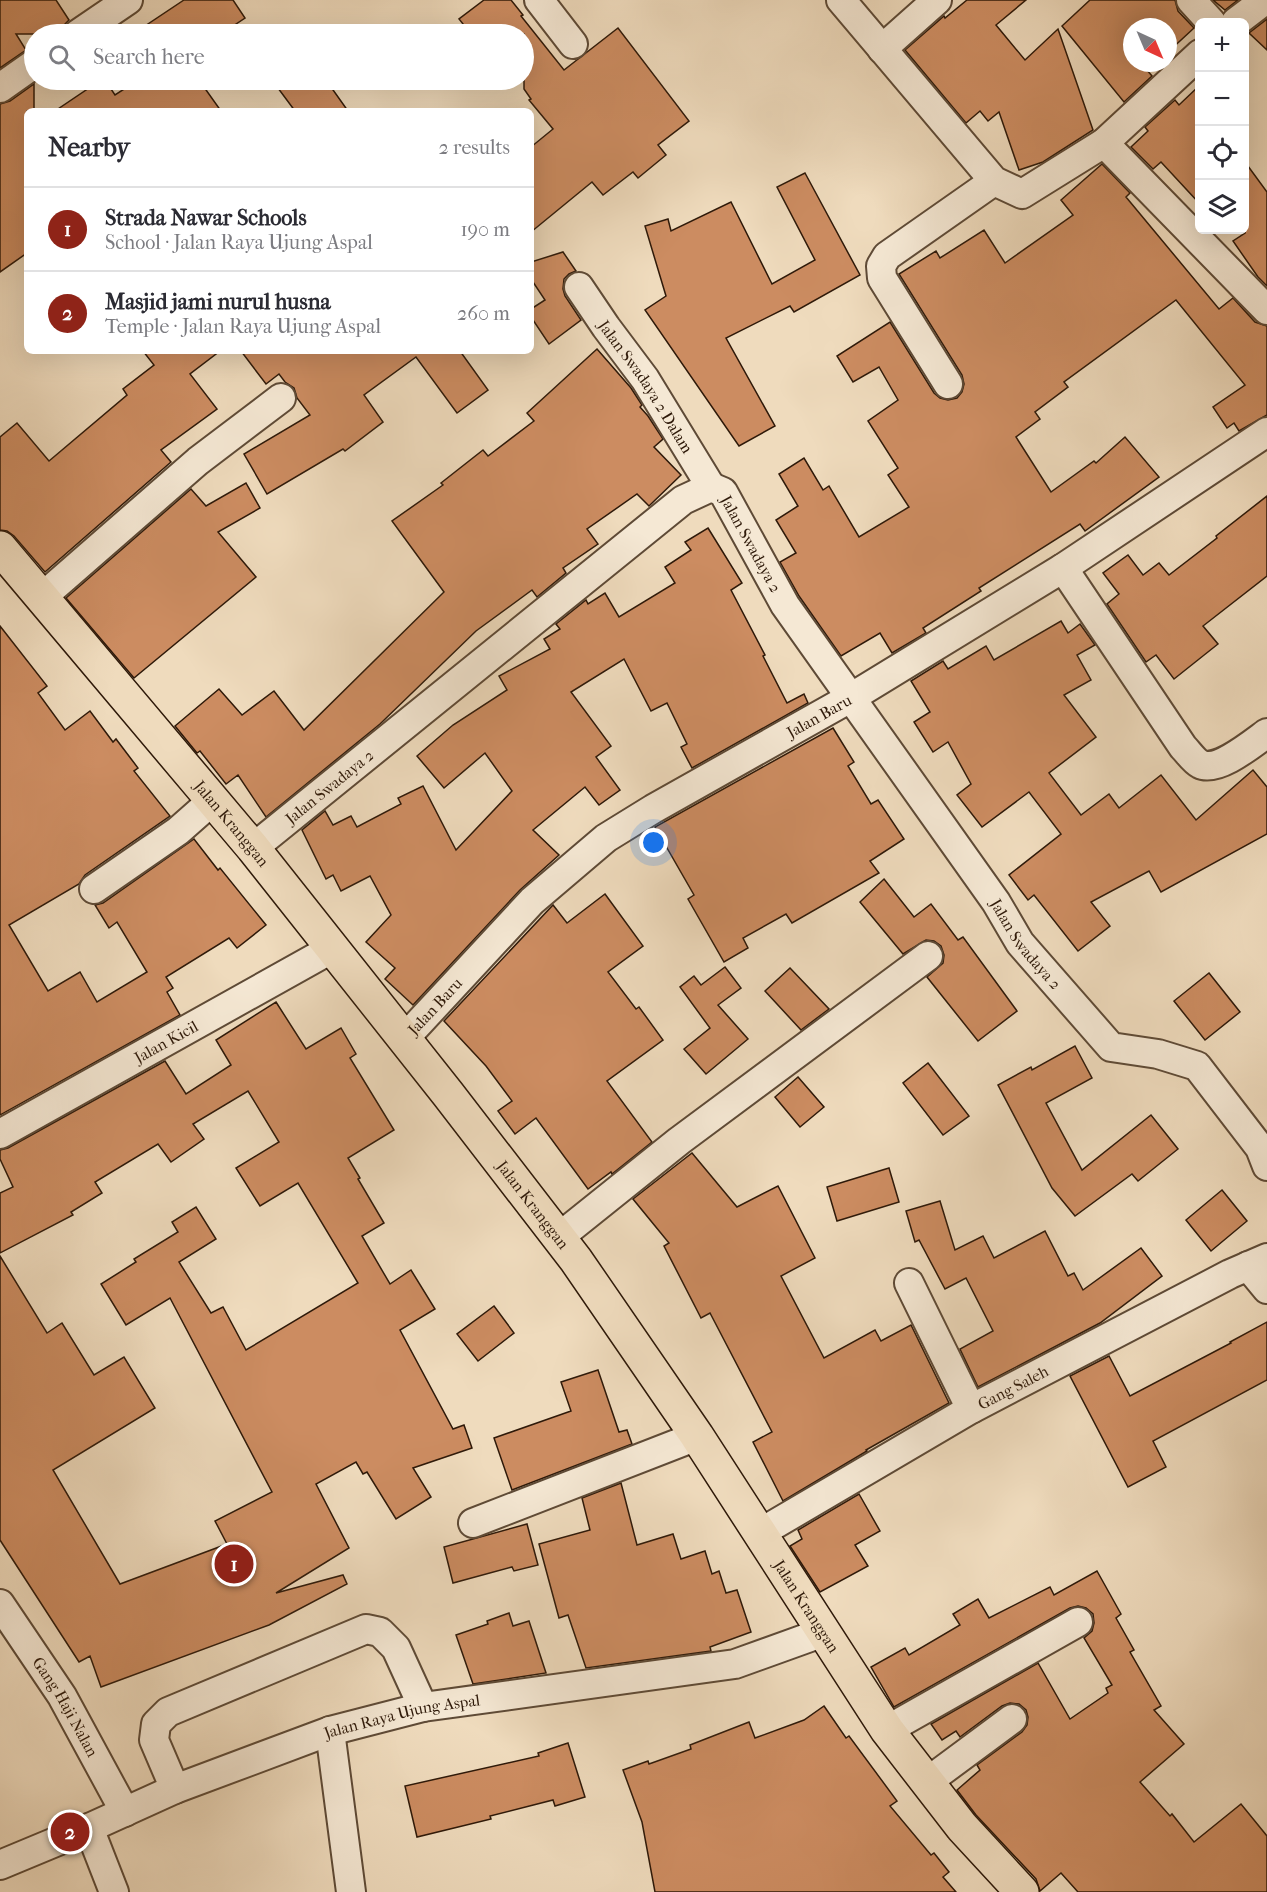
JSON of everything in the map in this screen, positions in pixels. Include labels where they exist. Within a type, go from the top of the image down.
[{"type":"main road","name":"Jalan Kranggan","points":[[0,548],[253,848],[576,1260],[697,1436],[887,1730],[962,1827],[1022,1892]]},
{"type":"street","points":[[93,24],[128,0]]},
{"type":"street","points":[[539,0],[573,44]]},
{"type":"street","points":[[841,0],[994,180],[1022,194],[1104,143],[1195,59]]},
{"type":"street","points":[[882,49],[938,0]]},
{"type":"street","points":[[1191,0],[1207,18]]},
{"type":"street","points":[[1241,18],[1265,0]]},
{"type":"street","points":[[0,88],[24,71]]},
{"type":"street","points":[[1104,143],[1267,310]]},
{"type":"street","points":[[948,384],[882,278],[881,266],[887,256],[994,180]]},
{"type":"street","name":"Jalan Swadaya 2 Dalam","points":[[579,287],[645,379],[711,487]]},
{"type":"street","points":[[41,598],[198,461],[281,398]]},
{"type":"street","name":"Jalan Baru","points":[[404,1039],[532,901],[606,838],[852,697],[1063,568],[1267,432]]},
{"type":"street","name":"Jalan Swadaya 2","points":[[253,848],[683,500],[711,487],[723,492],[785,605],[996,902],[1020,943],[1111,1047],[1158,1054],[1197,1065],[1260,1148],[1267,1166]]},
{"type":"street","points":[[1063,568],[1177,738],[1200,764],[1213,766],[1233,756],[1267,733]]},
{"type":"street","points":[[94,889],[178,831],[212,801]]},
{"type":"street","name":"Jalan Kicil","points":[[0,1134],[333,948]]},
{"type":"street","points":[[558,1238],[679,1141],[928,956]]},
{"type":"street","name":"Gang Saleh","points":[[760,1533],[971,1409],[1230,1274],[1257,1262],[1267,1289]]},
{"type":"street","points":[[909,1283],[971,1409]]},
{"type":"street","points":[[473,1523],[697,1436]]},
{"type":"street","name":"Gang Haji Nalan","points":[[0,1605],[62,1696],[125,1812]]},
{"type":"street","points":[[887,1730],[1078,1622]]},
{"type":"street","points":[[176,1789],[154,1740],[156,1724],[168,1712],[366,1629],[380,1632],[396,1648],[423,1707]]},
{"type":"street","name":"Jalan Raya Ujung Aspal","points":[[0,1865],[176,1789],[330,1731],[423,1707],[735,1664],[824,1632]]},
{"type":"street","points":[[927,1782],[1012,1719]]},
{"type":"street","points":[[330,1731],[351,1892]]},
{"type":"street","points":[[89,1828],[114,1892]]},
{"type":"building","points":[[0,0],[56,0],[69,20],[65,24],[24,24],[24,34],[16,34],[24,47],[24,51],[0,68]]},
{"type":"building","points":[[184,0],[233,0],[245,18],[236,24],[148,24]]},
{"type":"building","points":[[484,0],[511,0],[527,24],[463,24],[459,19]]},
{"type":"building","points":[[967,0],[1026,0],[996,25],[1025,60],[1058,29],[1093,130],[1043,162],[1019,170],[999,112],[988,121],[980,111],[966,123],[905,50],[944,16],[945,18]]},
{"type":"building","points":[[1090,0],[1175,0],[1178,11],[1194,28],[1177,44],[1177,18],[1123,18],[1123,72],[1149,72],[1152,76],[1124,102],[1062,26]]},
{"type":"building","points":[[1213,0],[1238,0],[1225,10]]},
{"type":"building","points":[[1267,19],[1267,50],[1249,33]]},
{"type":"building","points":[[618,28],[689,121],[658,145],[666,155],[638,178],[633,172],[603,195],[592,182],[534,230],[534,145],[553,129],[529,100],[531,99],[525,90],[534,90],[534,32],[564,70]]},
{"type":"building","points":[[26,90],[34,90],[34,108],[24,108],[24,255],[0,272],[0,104],[10,101]]},
{"type":"building","points":[[86,90],[112,90],[115,95],[123,90],[206,90],[219,108],[59,108]]},
{"type":"building","points":[[279,90],[333,90],[346,108],[293,108]]},
{"type":"building","points":[[1195,90],[1195,199],[1161,162],[1153,169],[1131,147],[1148,131],[1145,127],[1175,100],[1179,105]]},
{"type":"building","points":[[1102,164],[1130,193],[1126,197],[1219,309],[1233,298],[1255,322],[1267,326],[1267,415],[1239,431],[1234,423],[1227,428],[1213,407],[1245,385],[1176,300],[1064,382],[1068,387],[1035,412],[1040,419],[1016,437],[1051,492],[1094,461],[1096,463],[1125,437],[1159,477],[1085,531],[1080,524],[979,588],[981,591],[923,628],[926,633],[892,653],[880,633],[841,656],[799,596],[780,562],[796,553],[776,520],[798,506],[779,474],[804,458],[823,490],[829,486],[859,537],[909,507],[888,475],[898,468],[868,421],[898,400],[879,367],[853,382],[837,356],[890,322],[934,393],[948,400],[957,398],[964,384],[962,375],[899,274],[936,251],[940,258],[984,230],[1005,263],[1073,215],[1061,200]]},
{"type":"building","points":[[1249,167],[1267,192],[1267,286],[1233,241],[1244,234],[1249,234]]},
{"type":"building","points":[[805,173],[860,275],[794,312],[790,306],[726,338],[775,426],[739,446],[645,310],[666,296],[645,226],[668,219],[671,231],[731,202],[772,284],[815,260],[777,187]]},
{"type":"building","points":[[563,252],[576,271],[564,279],[563,289],[581,320],[549,344],[534,322],[534,307],[545,300],[534,284],[534,261]]},
{"type":"building","points":[[597,349],[631,388],[642,405],[640,407],[663,439],[654,447],[681,475],[649,506],[637,494],[587,529],[598,544],[563,568],[566,573],[537,597],[532,590],[476,631],[380,724],[266,817],[238,775],[226,784],[200,751],[197,753],[175,726],[219,689],[242,715],[274,691],[304,730],[444,592],[392,521],[443,485],[441,483],[483,450],[488,456],[534,421],[527,413]]},
{"type":"building","points":[[145,354],[216,354],[190,374],[217,409],[161,450],[171,462],[45,572],[14,536],[7,531],[0,530],[0,437],[17,423],[49,461],[127,395],[123,389],[154,365]]},
{"type":"building","points":[[243,354],[462,354],[488,390],[457,413],[416,357],[364,395],[383,422],[345,451],[343,449],[267,494],[244,454],[310,415],[297,398],[294,388],[279,374],[266,384]]},
{"type":"building","points":[[246,483],[260,508],[218,532],[256,577],[134,678],[66,598],[191,489],[206,506]]},
{"type":"building","points":[[1267,496],[1267,576],[1203,626],[1218,644],[1174,679],[1156,655],[1146,662],[1107,604],[1119,594],[1103,573],[1128,555],[1143,575],[1159,563],[1169,575]]},
{"type":"building","points":[[708,528],[742,583],[731,590],[787,703],[804,694],[808,703],[692,768],[681,747],[687,744],[667,703],[651,711],[624,659],[571,692],[611,746],[596,757],[620,790],[599,805],[585,787],[533,830],[559,855],[520,890],[413,1005],[385,979],[395,968],[366,942],[391,915],[370,876],[341,891],[333,875],[326,879],[302,830],[325,811],[333,825],[351,816],[357,827],[401,804],[398,798],[423,786],[456,850],[512,791],[485,753],[444,788],[417,756],[453,725],[507,690],[499,676],[550,649],[544,639],[560,629],[556,624],[586,600],[588,604],[605,593],[619,617],[675,583],[665,567],[691,550],[685,542]]},
{"type":"building","points":[[1061,621],[1068,633],[1080,624],[1095,645],[1077,655],[1091,680],[1064,695],[1096,737],[1049,773],[1081,815],[1109,794],[1119,808],[1161,775],[1196,820],[1253,770],[1267,787],[1267,834],[1161,892],[1149,871],[1091,902],[1110,926],[1078,951],[1034,895],[1028,900],[1009,875],[1061,834],[1029,792],[982,827],[957,795],[971,784],[948,742],[933,752],[914,722],[930,712],[911,681],[943,661],[948,669],[986,646],[994,660]]},
{"type":"building","points":[[0,626],[47,686],[38,693],[65,730],[90,711],[113,742],[116,739],[138,768],[134,771],[170,816],[85,875],[79,884],[9,925],[48,991],[80,972],[97,1002],[147,972],[117,922],[109,928],[95,905],[103,903],[194,839],[266,925],[237,948],[229,938],[166,977],[173,988],[167,992],[180,1015],[0,1115]]},
{"type":"building","points":[[833,728],[854,762],[848,766],[871,804],[878,800],[904,839],[870,861],[879,873],[792,923],[786,914],[743,938],[748,948],[724,962],[688,899],[694,895],[655,827]]},
{"type":"building","points":[[884,879],[914,917],[931,904],[958,940],[963,937],[1017,1011],[978,1041],[927,977],[943,963],[944,955],[941,946],[934,941],[926,940],[903,954],[860,902]]},
{"type":"building","points":[[605,894],[643,946],[608,972],[636,1009],[639,1007],[663,1040],[607,1081],[652,1142],[612,1174],[611,1172],[588,1189],[536,1118],[515,1134],[498,1111],[512,1101],[486,1066],[444,1021],[553,905],[567,923]]},
{"type":"building","points":[[725,967],[741,988],[718,1005],[748,1039],[706,1074],[684,1049],[710,1028],[680,987],[694,976],[701,985]]},
{"type":"building","points":[[790,968],[829,1009],[801,1030],[765,991]]},
{"type":"building","points":[[1209,973],[1240,1012],[1205,1040],[1174,1001]]},
{"type":"building","points":[[276,1002],[306,1049],[341,1028],[356,1054],[350,1058],[394,1130],[348,1158],[384,1223],[362,1236],[390,1284],[411,1270],[435,1309],[400,1330],[453,1429],[464,1425],[472,1448],[413,1468],[431,1497],[396,1519],[367,1472],[363,1474],[356,1462],[316,1484],[349,1548],[276,1593],[343,1575],[347,1584],[269,1625],[101,1687],[90,1656],[79,1662],[0,1540],[0,1256],[47,1333],[62,1323],[94,1375],[124,1357],[155,1408],[53,1470],[120,1584],[227,1544],[215,1521],[272,1492],[170,1298],[126,1325],[101,1284],[136,1262],[134,1259],[178,1232],[172,1222],[196,1207],[216,1239],[179,1262],[211,1313],[223,1307],[246,1350],[358,1283],[298,1183],[260,1206],[236,1168],[279,1142],[248,1091],[193,1124],[204,1139],[171,1162],[158,1144],[95,1182],[102,1193],[71,1212],[73,1215],[0,1253],[0,1193],[13,1187],[0,1159],[0,1150],[8,1148],[165,1061],[186,1094],[231,1065],[216,1040]]},
{"type":"building","points":[[1075,1046],[1092,1078],[1046,1103],[1082,1170],[1151,1115],[1178,1149],[1138,1181],[1132,1174],[1075,1216],[1052,1188],[998,1085],[1031,1067],[1032,1070]]},
{"type":"building","points":[[928,1063],[969,1116],[943,1135],[903,1083]]},
{"type":"building","points":[[798,1077],[824,1107],[800,1127],[775,1097]]},
{"type":"building","points":[[692,1153],[737,1207],[778,1186],[815,1258],[781,1276],[824,1358],[875,1330],[881,1341],[911,1325],[949,1403],[783,1501],[753,1442],[772,1432],[710,1313],[701,1318],[664,1246],[669,1243],[633,1199]]},
{"type":"building","points":[[889,1168],[899,1202],[837,1221],[827,1187]]},
{"type":"building","points":[[1222,1190],[1247,1221],[1211,1251],[1186,1220]]},
{"type":"building","points":[[940,1201],[955,1250],[983,1236],[994,1258],[1045,1231],[1068,1276],[1074,1273],[1083,1290],[1141,1248],[1162,1276],[1100,1323],[978,1387],[960,1349],[993,1331],[966,1278],[945,1289],[919,1240],[915,1242],[906,1211]]},
{"type":"building","points":[[494,1306],[514,1333],[478,1361],[457,1334]]},
{"type":"building","points":[[1267,1322],[1267,1380],[1153,1441],[1166,1467],[1128,1487],[1070,1376],[1109,1356],[1130,1396]]},
{"type":"building","points":[[598,1370],[619,1432],[627,1430],[632,1444],[512,1490],[494,1438],[571,1411],[561,1382]]},
{"type":"building","points":[[621,1483],[637,1545],[673,1534],[681,1559],[705,1551],[712,1574],[719,1571],[726,1593],[737,1590],[751,1632],[710,1647],[711,1651],[586,1668],[568,1615],[559,1618],[539,1544],[590,1530],[582,1498]]},
{"type":"building","points":[[859,1494],[880,1531],[855,1545],[868,1566],[820,1592],[790,1546],[802,1539],[798,1530]]},
{"type":"building","points":[[527,1524],[538,1565],[514,1571],[512,1567],[453,1583],[444,1547]]},
{"type":"building","points":[[1097,1571],[1121,1614],[1116,1618],[1134,1650],[1130,1652],[1161,1706],[1154,1710],[1184,1744],[1140,1782],[1170,1816],[1172,1814],[1194,1842],[1241,1804],[1267,1836],[1267,1892],[1078,1892],[1061,1873],[1040,1891],[1036,1879],[976,1815],[957,1790],[980,1770],[977,1765],[1022,1732],[1027,1725],[1026,1710],[1019,1704],[1010,1703],[1002,1706],[960,1737],[956,1731],[942,1740],[931,1724],[1038,1663],[1070,1719],[1108,1693],[1106,1688],[1112,1685],[1084,1638],[1092,1631],[1094,1623],[1093,1614],[1086,1608],[1078,1606],[1070,1608],[894,1707],[871,1667],[905,1648],[909,1655],[960,1625],[953,1614],[978,1599],[989,1618],[1050,1587],[1054,1595]]},
{"type":"building","points":[[509,1613],[513,1626],[529,1621],[546,1673],[473,1684],[456,1635],[488,1624],[487,1621]]},
{"type":"building","points":[[824,1706],[846,1738],[849,1736],[897,1801],[890,1806],[931,1855],[934,1853],[949,1872],[943,1877],[956,1892],[655,1892],[642,1822],[623,1770],[648,1761],[649,1764],[691,1749],[690,1745],[749,1722],[755,1738],[804,1720]]},
{"type":"building","points":[[568,1743],[585,1797],[555,1806],[553,1800],[490,1816],[491,1819],[417,1837],[405,1786],[539,1756],[538,1753]]},
{"type":"place","name":"Strada Nawar Schools","points":[[234,1564]]},
{"type":"place","name":"Masjid jami nurul husna","points":[[70,1832]]}]
